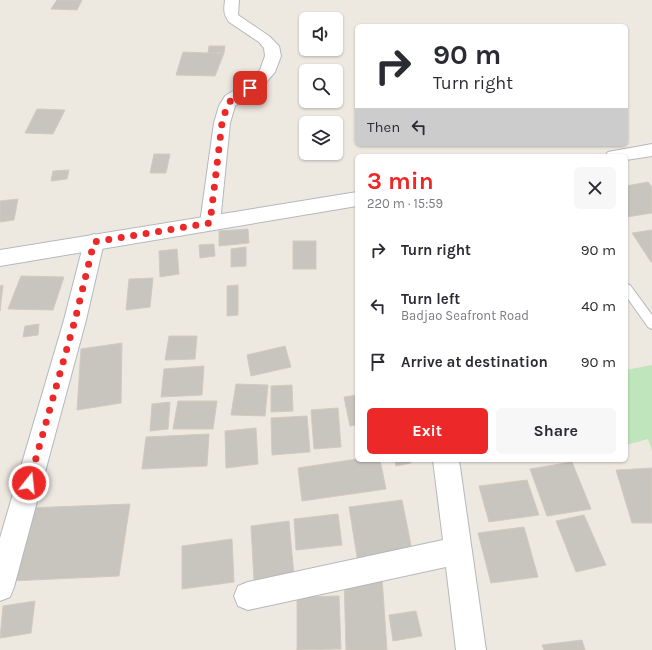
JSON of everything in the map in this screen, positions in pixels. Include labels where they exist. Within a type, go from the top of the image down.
[{"type":"street","points":[[210,223],[222,123],[227,106],[231,100],[257,83],[267,72],[273,56],[271,46],[264,39],[234,19],[231,15],[232,0]]},
{"type":"street","points":[[627,154],[652,150]]},
{"type":"street","points":[[0,258],[355,199]]},
{"type":"street","points":[[0,587],[75,320],[94,242]]},
{"type":"street","points":[[446,462],[471,650]]},
{"type":"street","points":[[248,596],[458,551]]},
{"type":"lane","points":[[628,291],[652,324]]},
{"type":"green space","points":[[652,365],[652,451],[648,439],[628,444],[628,370]]},
{"type":"building","points":[[57,0],[82,0],[77,10],[51,9]]},
{"type":"building","points":[[209,46],[225,46],[224,53],[208,53]]},
{"type":"building","points":[[183,52],[224,53],[215,76],[176,75]]},
{"type":"building","points":[[37,109],[65,110],[53,134],[25,133]]},
{"type":"building","points":[[154,154],[170,154],[166,173],[150,173]]},
{"type":"building","points":[[69,170],[67,179],[51,181],[53,171]]},
{"type":"building","points":[[648,182],[652,187],[652,213],[628,217],[628,186]]},
{"type":"building","points":[[18,199],[14,220],[0,222],[0,201]]},
{"type":"building","points":[[248,229],[249,243],[219,246],[219,231]]},
{"type":"building","points":[[652,230],[652,262],[651,262],[632,233]]},
{"type":"building","points":[[293,241],[316,241],[316,269],[293,269]]},
{"type":"building","points":[[214,244],[215,256],[200,258],[199,245]]},
{"type":"building","points":[[246,247],[246,266],[231,267],[231,249]]},
{"type":"building","points":[[177,249],[179,274],[160,277],[159,251]]},
{"type":"building","points":[[21,276],[64,277],[53,310],[8,309]]},
{"type":"building","points":[[153,278],[150,307],[126,310],[129,279]]},
{"type":"building","points":[[3,285],[0,311],[0,286]]},
{"type":"building","points":[[238,285],[238,315],[227,316],[227,286]]},
{"type":"building","points":[[39,324],[38,335],[23,337],[25,326]]},
{"type":"building","points":[[169,336],[197,336],[195,359],[165,360]]},
{"type":"building","points":[[122,343],[121,403],[77,410],[81,349]]},
{"type":"building","points":[[285,346],[291,367],[251,376],[247,355]]},
{"type":"building","points":[[204,366],[202,395],[161,397],[164,369]]},
{"type":"building","points":[[236,384],[268,385],[265,416],[231,415]]},
{"type":"building","points":[[292,385],[293,411],[271,412],[271,386]]},
{"type":"building","points":[[355,395],[355,425],[350,426],[344,397]]},
{"type":"building","points":[[178,401],[217,401],[213,429],[173,429]]},
{"type":"building","points":[[170,402],[168,429],[150,431],[152,404]]},
{"type":"building","points":[[338,408],[341,447],[314,449],[311,410]]},
{"type":"building","points":[[307,416],[310,452],[272,455],[271,418]]},
{"type":"building","points":[[256,428],[258,464],[226,468],[225,431]]},
{"type":"building","points":[[209,434],[207,466],[142,469],[146,437]]},
{"type":"building","points":[[355,459],[355,462],[380,462],[386,489],[302,501],[298,468]]},
{"type":"building","points":[[395,462],[411,463],[396,466]]},
{"type":"building","points":[[572,462],[591,509],[547,516],[530,469]]},
{"type":"building","points":[[652,468],[652,523],[632,523],[616,470]]},
{"type":"building","points":[[527,480],[539,515],[489,522],[479,486]]},
{"type":"building","points":[[402,500],[413,555],[358,563],[349,507]]},
{"type":"building","points":[[130,504],[119,576],[10,581],[28,508]]},
{"type":"building","points":[[338,514],[342,545],[296,550],[294,519]]},
{"type":"building","points":[[584,515],[606,565],[576,572],[556,521]]},
{"type":"building","points":[[289,521],[294,575],[254,581],[251,526]]},
{"type":"building","points":[[524,527],[538,577],[491,583],[478,533]]},
{"type":"building","points":[[232,539],[234,582],[182,589],[182,546]]},
{"type":"building","points":[[344,577],[382,577],[387,650],[346,650]]},
{"type":"building","points":[[339,596],[341,649],[297,650],[297,597]]},
{"type":"building","points":[[35,601],[31,633],[0,638],[3,606]]},
{"type":"building","points":[[416,611],[422,636],[393,641],[389,615]]},
{"type":"building","points":[[582,640],[585,650],[544,650],[542,645]]},
{"type":"route","points":[[29,483],[75,320],[94,242],[210,223],[222,123],[227,106],[231,100],[250,88]]}]
